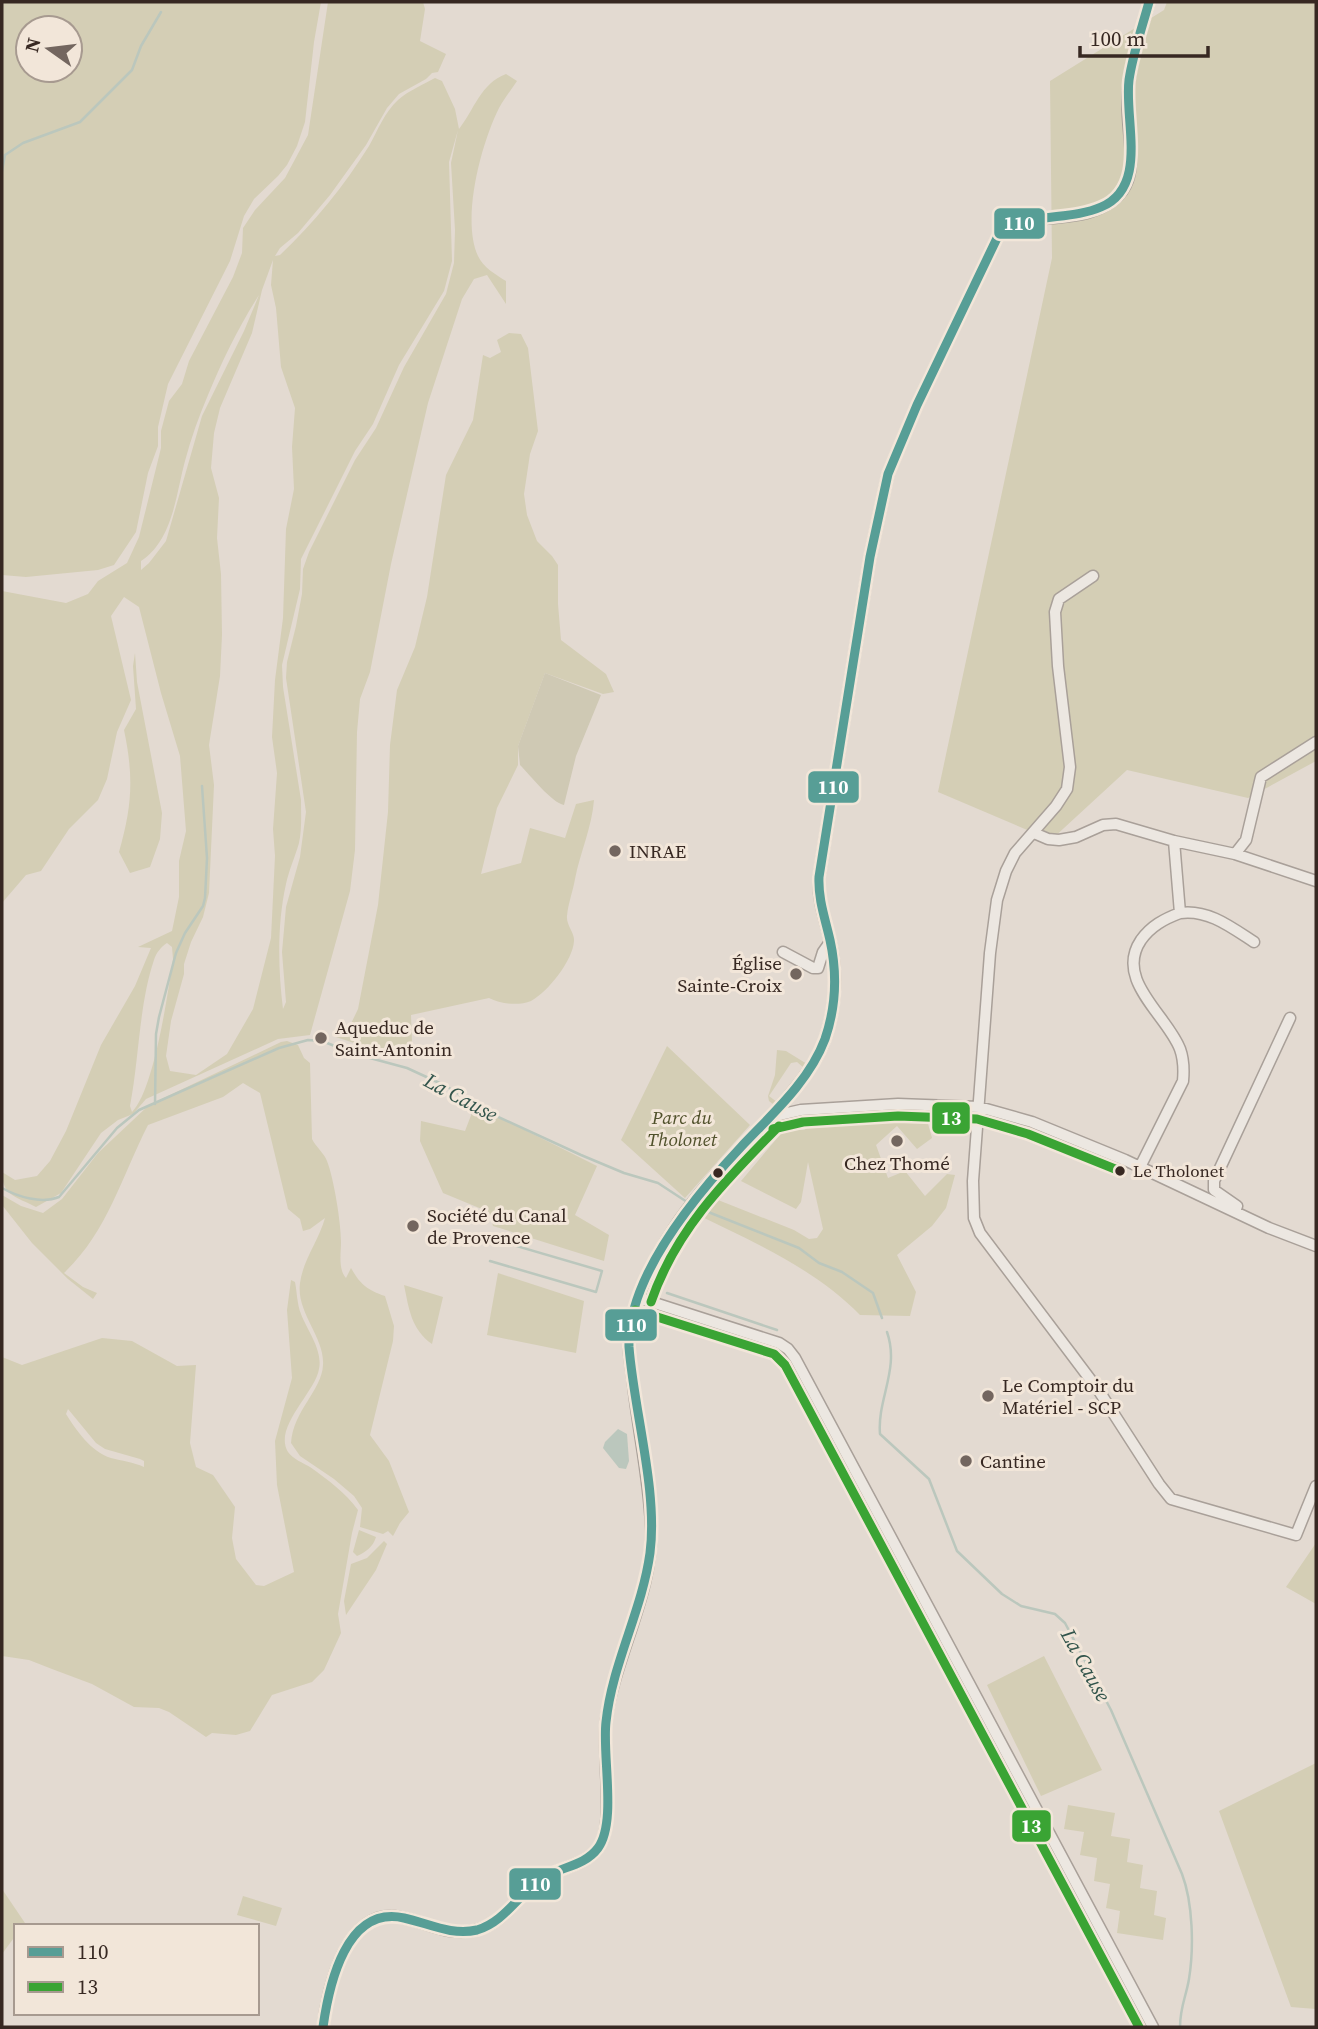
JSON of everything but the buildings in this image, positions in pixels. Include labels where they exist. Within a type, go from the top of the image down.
[{"type":"street","points":[[323,2027],[327,1995],[346,1947],[357,1931],[366,1924],[386,1916],[398,1916],[446,1931],[474,1931],[487,1927],[499,1919],[531,1886],[544,1877],[587,1859],[601,1844],[606,1823],[606,1719],[648,1568],[652,1539],[628,1342],[630,1326],[654,1258],[688,1206],[770,1117],[814,1061],[825,1040],[836,981],[831,942],[819,893],[819,877],[870,557],[888,474],[922,394],[999,234],[1004,228],[1017,224],[1085,214],[1115,201],[1125,189],[1131,175],[1132,160],[1127,114],[1128,89],[1149,2]]},
{"type":"street","points":[[1093,576],[1059,599],[1055,607],[1069,778],[1067,789],[1010,862],[997,900],[990,953],[973,1181],[974,1218],[977,1227],[1099,1391],[1171,1499],[1296,1535],[1316,1486]]},
{"type":"street","points":[[1235,853],[1245,840],[1261,777],[1316,742]]},
{"type":"street","points":[[1034,833],[1059,840],[1076,837],[1109,824],[1235,853],[1316,881]]},
{"type":"street","points":[[1174,841],[1180,913]]},
{"type":"street","points":[[1140,1167],[1180,1088],[1184,1067],[1175,1041],[1137,983],[1133,958],[1146,933],[1166,918],[1180,913],[1208,915],[1254,942]]},
{"type":"street","points":[[783,952],[818,968],[823,952],[831,942]]},
{"type":"street","points":[[1235,1212],[1237,1206],[1214,1190],[1214,1181],[1290,1018]]},
{"type":"street","points":[[770,1117],[801,1110],[918,1103],[979,1107],[1032,1122],[1125,1160],[1269,1228],[1316,1246]]},
{"type":"street","points":[[639,1298],[779,1343],[795,1358],[1153,2027]]},
{"type":"green space","points":[[2,2],[321,2],[305,122],[297,146],[287,165],[254,199],[244,216],[230,261],[168,384],[158,427],[158,446],[148,473],[136,532],[114,565],[98,570],[26,577],[2,575]]},
{"type":"green space","points":[[328,2],[423,2],[425,9],[420,41],[446,54],[438,72],[399,94],[330,195],[275,256],[280,255],[293,243],[328,204],[369,146],[389,110],[402,97],[435,78],[442,81],[455,109],[459,129],[484,90],[497,78],[506,74],[517,81],[492,123],[480,161],[472,202],[473,240],[478,256],[486,267],[506,281],[506,304],[487,275],[474,279],[462,299],[428,403],[391,564],[370,672],[360,699],[355,850],[350,891],[310,1035],[278,1039],[146,1099],[133,1114],[118,1120],[101,1133],[61,1193],[36,1207],[8,1191],[2,1172],[15,1180],[37,1176],[50,1161],[66,1131],[101,1045],[135,986],[151,948],[138,947],[172,931],[179,897],[179,861],[186,831],[180,756],[139,607],[124,597],[111,616],[131,700],[117,732],[107,779],[98,800],[69,829],[41,871],[26,875],[2,903],[2,591],[66,603],[88,594],[98,581],[127,563],[139,537],[161,448],[161,431],[169,401],[182,384],[189,361],[233,277],[242,253],[243,228],[255,210],[285,178],[308,135]],"holes":[[[458,130],[451,163],[454,263],[446,294],[404,367],[376,428],[355,460],[303,569],[302,594],[286,678],[306,812],[300,857],[286,907],[282,952],[286,1002],[283,1009],[279,962],[281,915],[287,879],[301,832],[301,800],[282,665],[300,589],[301,559],[355,451],[373,424],[399,365],[444,291],[452,261],[449,162]],[[273,260],[271,285],[276,308],[281,367],[295,408],[292,447],[294,489],[286,529],[283,618],[275,680],[272,737],[277,773],[271,938],[253,1009],[227,1054],[196,1075],[170,1071],[166,1056],[184,964],[203,917],[209,893],[214,785],[209,745],[220,676],[222,635],[221,574],[217,538],[219,498],[211,468],[214,433],[220,408],[252,333],[262,290]],[[259,295],[202,416],[166,541],[141,570],[141,561],[152,552],[167,529],[187,452],[201,411],[238,331]],[[167,943],[172,947],[173,959],[164,1017],[147,1084],[132,1112],[130,1106],[142,1013],[149,977],[159,950]]]},
{"type":"green space","points":[[1167,2],[1316,2],[1316,761],[1248,798],[1127,770],[1051,840],[938,792],[1052,258],[1050,81],[1164,10]]},
{"type":"green space","points":[[509,333],[521,334],[528,348],[538,431],[530,454],[524,494],[527,515],[537,541],[558,565],[561,640],[606,674],[614,692],[603,694],[545,673],[518,746],[518,765],[497,808],[481,874],[521,863],[530,828],[565,838],[576,804],[594,800],[568,911],[573,949],[558,975],[531,1001],[510,1004],[489,998],[411,1015],[412,1041],[393,1056],[333,1036],[347,1032],[358,1009],[378,905],[388,812],[390,745],[397,690],[415,647],[427,597],[446,475],[473,420],[483,355],[490,358],[501,352],[497,340]]},
{"type":"green space","points":[[135,653],[137,682],[162,813],[160,839],[150,867],[130,873],[119,852],[127,821],[130,792],[124,730],[136,709],[133,666]]},
{"type":"green space","points":[[287,1041],[298,1045],[304,1058],[310,1063],[312,1139],[326,1158],[332,1179],[340,1224],[342,1270],[346,1278],[351,1268],[365,1286],[385,1296],[394,1326],[393,1341],[370,1435],[389,1461],[409,1512],[393,1536],[388,1531],[383,1534],[360,1527],[362,1508],[354,1496],[300,1456],[291,1443],[297,1421],[318,1383],[323,1365],[320,1345],[302,1305],[300,1283],[304,1266],[325,1218],[303,1231],[300,1219],[288,1209],[260,1093],[243,1083],[223,1097],[148,1125],[103,1222],[79,1257],[64,1273],[83,1287],[97,1293],[93,1299],[68,1279],[32,1243],[2,1205],[2,1195],[21,1206],[43,1213],[62,1199],[98,1153],[149,1105]]},
{"type":"green space","name":"Parc du Tholonet","points":[[667,1046],[750,1125],[685,1198],[621,1140]]},
{"type":"green space","points":[[777,1050],[786,1051],[807,1064],[804,1068],[797,1062],[791,1063],[769,1096],[777,1102],[774,1105],[768,1096],[775,1075]]},
{"type":"green space","points":[[475,1105],[597,1166],[575,1215],[609,1235],[604,1261],[493,1226],[489,1212],[443,1193],[420,1141],[421,1121],[465,1131]]},
{"type":"green space","points":[[925,1113],[932,1138],[917,1149],[897,1126],[876,1145],[888,1178],[905,1171],[925,1196],[947,1174],[955,1175],[946,1208],[932,1226],[897,1255],[916,1292],[910,1316],[860,1315],[822,1283],[780,1256],[690,1211],[703,1194],[794,1230],[809,1239],[817,1238],[823,1229],[808,1162],[801,1202],[796,1209],[741,1181],[784,1130],[804,1130],[827,1116]]},
{"type":"green space","points":[[498,1273],[584,1301],[576,1353],[487,1335]]},
{"type":"green space","points":[[291,1280],[295,1282],[300,1310],[317,1347],[320,1362],[316,1378],[286,1432],[288,1452],[336,1487],[358,1510],[338,1614],[341,1633],[324,1670],[312,1682],[272,1695],[250,1731],[236,1735],[212,1733],[206,1737],[159,1708],[134,1707],[92,1684],[29,1660],[2,1656],[2,1357],[22,1365],[102,1338],[132,1341],[177,1366],[196,1365],[190,1443],[196,1467],[213,1475],[235,1507],[232,1538],[236,1559],[256,1585],[264,1586],[294,1572],[277,1485],[275,1441],[292,1378],[287,1310]],"holes":[[[68,1409],[96,1443],[105,1449],[140,1459],[144,1461],[144,1467],[111,1458],[97,1451],[74,1427],[66,1414]]]},
{"type":"green space","points":[[404,1285],[443,1297],[432,1344],[415,1325]]},
{"type":"green space","points":[[359,1530],[376,1537],[369,1549],[357,1556],[353,1552]]},
{"type":"green space","points":[[384,1541],[387,1544],[376,1570],[346,1615],[344,1601],[351,1564],[367,1558]]},
{"type":"green space","points":[[1316,1543],[1316,1604],[1286,1587]]},
{"type":"green space","points":[[1044,1656],[1102,1770],[1041,1796],[987,1685]]},
{"type":"green space","points":[[1316,1763],[1316,2009],[1291,2007],[1219,1811]]},
{"type":"green space","points":[[1068,1805],[1115,1813],[1111,1836],[1130,1839],[1127,1862],[1143,1865],[1140,1888],[1157,1891],[1154,1915],[1166,1918],[1163,1940],[1117,1933],[1120,1911],[1106,1908],[1110,1884],[1094,1881],[1097,1858],[1080,1855],[1084,1832],[1064,1829]]},
{"type":"green space","points":[[2,1889],[25,1923],[14,1924],[14,1938],[2,1954]]},
{"type":"green space","points":[[243,1896],[282,1908],[276,1926],[237,1915]]},
{"type":"shaded area","points":[[545,673],[601,695],[576,756],[564,805],[547,794],[520,765],[518,746]]},
{"type":"shaded area","points":[[618,1429],[627,1434],[629,1461],[626,1469],[619,1468],[603,1448],[605,1442]]},
{"type":"waterway","points":[[2,171],[5,155],[23,143],[80,122],[132,70],[141,46],[161,12]]},
{"type":"waterway","points":[[155,1104],[156,1034],[159,1017],[176,953],[205,898],[207,858],[202,786]]},
{"type":"waterway","name":"La Cause","points":[[2,1188],[30,1198],[45,1200],[59,1197],[117,1128],[139,1110],[279,1048],[308,1040],[322,1041],[355,1054],[407,1068],[446,1086],[483,1110],[624,1173],[658,1183],[687,1202]]},
{"type":"waterway","name":"La Cause","points":[[693,1206],[799,1248],[819,1263],[842,1272],[873,1293],[882,1318]]},
{"type":"waterway","points":[[490,1261],[596,1292],[602,1271],[496,1240]]},
{"type":"waterway","points":[[667,1293],[777,1330]]},
{"type":"waterway","points":[[658,1317],[769,1354]]},
{"type":"waterway","name":"La Cause","points":[[887,1332],[891,1359],[880,1434],[929,1479],[957,1551],[1002,1594],[1021,1606],[1055,1614],[1065,1623],[1111,1710],[1182,1874],[1190,1912],[1192,1954],[1180,2027]]},
{"type":"transit line","name":"110","points":[[323,2027],[330,1990],[344,1952],[354,1936],[368,1924],[384,1917],[404,1918],[449,1930],[477,1930],[496,1921],[543,1878],[593,1854],[604,1836],[608,1805],[605,1736],[609,1700],[641,1596],[652,1529],[648,1477],[629,1347],[631,1320],[639,1293],[651,1266],[685,1213],[799,1084],[825,1039],[833,1002],[834,977],[819,877],[870,557],[888,474],[917,405],[999,234],[1022,222],[1076,214],[1101,207],[1116,197],[1125,184],[1130,169],[1131,151],[1129,80],[1149,2]]},
{"type":"transit line","name":"13","points":[[773,1129],[803,1122],[898,1116],[977,1119],[1028,1134],[1120,1171]]},
{"type":"transit line","name":"13","points":[[651,1302],[674,1251],[689,1228],[722,1186],[779,1126]]},
{"type":"transit line","name":"13","points":[[635,1310],[774,1354],[785,1365],[1139,2027]]},
{"type":"place","name":"INRAE","points":[[615,851]]},
{"type":"place","name":"Église Sainte-Croix","points":[[796,974]]},
{"type":"place","name":"Aqueduc de Saint-Antonin","points":[[321,1038]]},
{"type":"place","name":"Chez Thomé","points":[[897,1141]]},
{"type":"place","name":"Le Tholonet","points":[[1120,1171]]},
{"type":"place","name":"Société du Canal de Provence","points":[[413,1226]]},
{"type":"place","name":"Le Comptoir du Matériel - SCP","points":[[988,1396]]},
{"type":"place","name":"Cantine","points":[[966,1461]]}]
